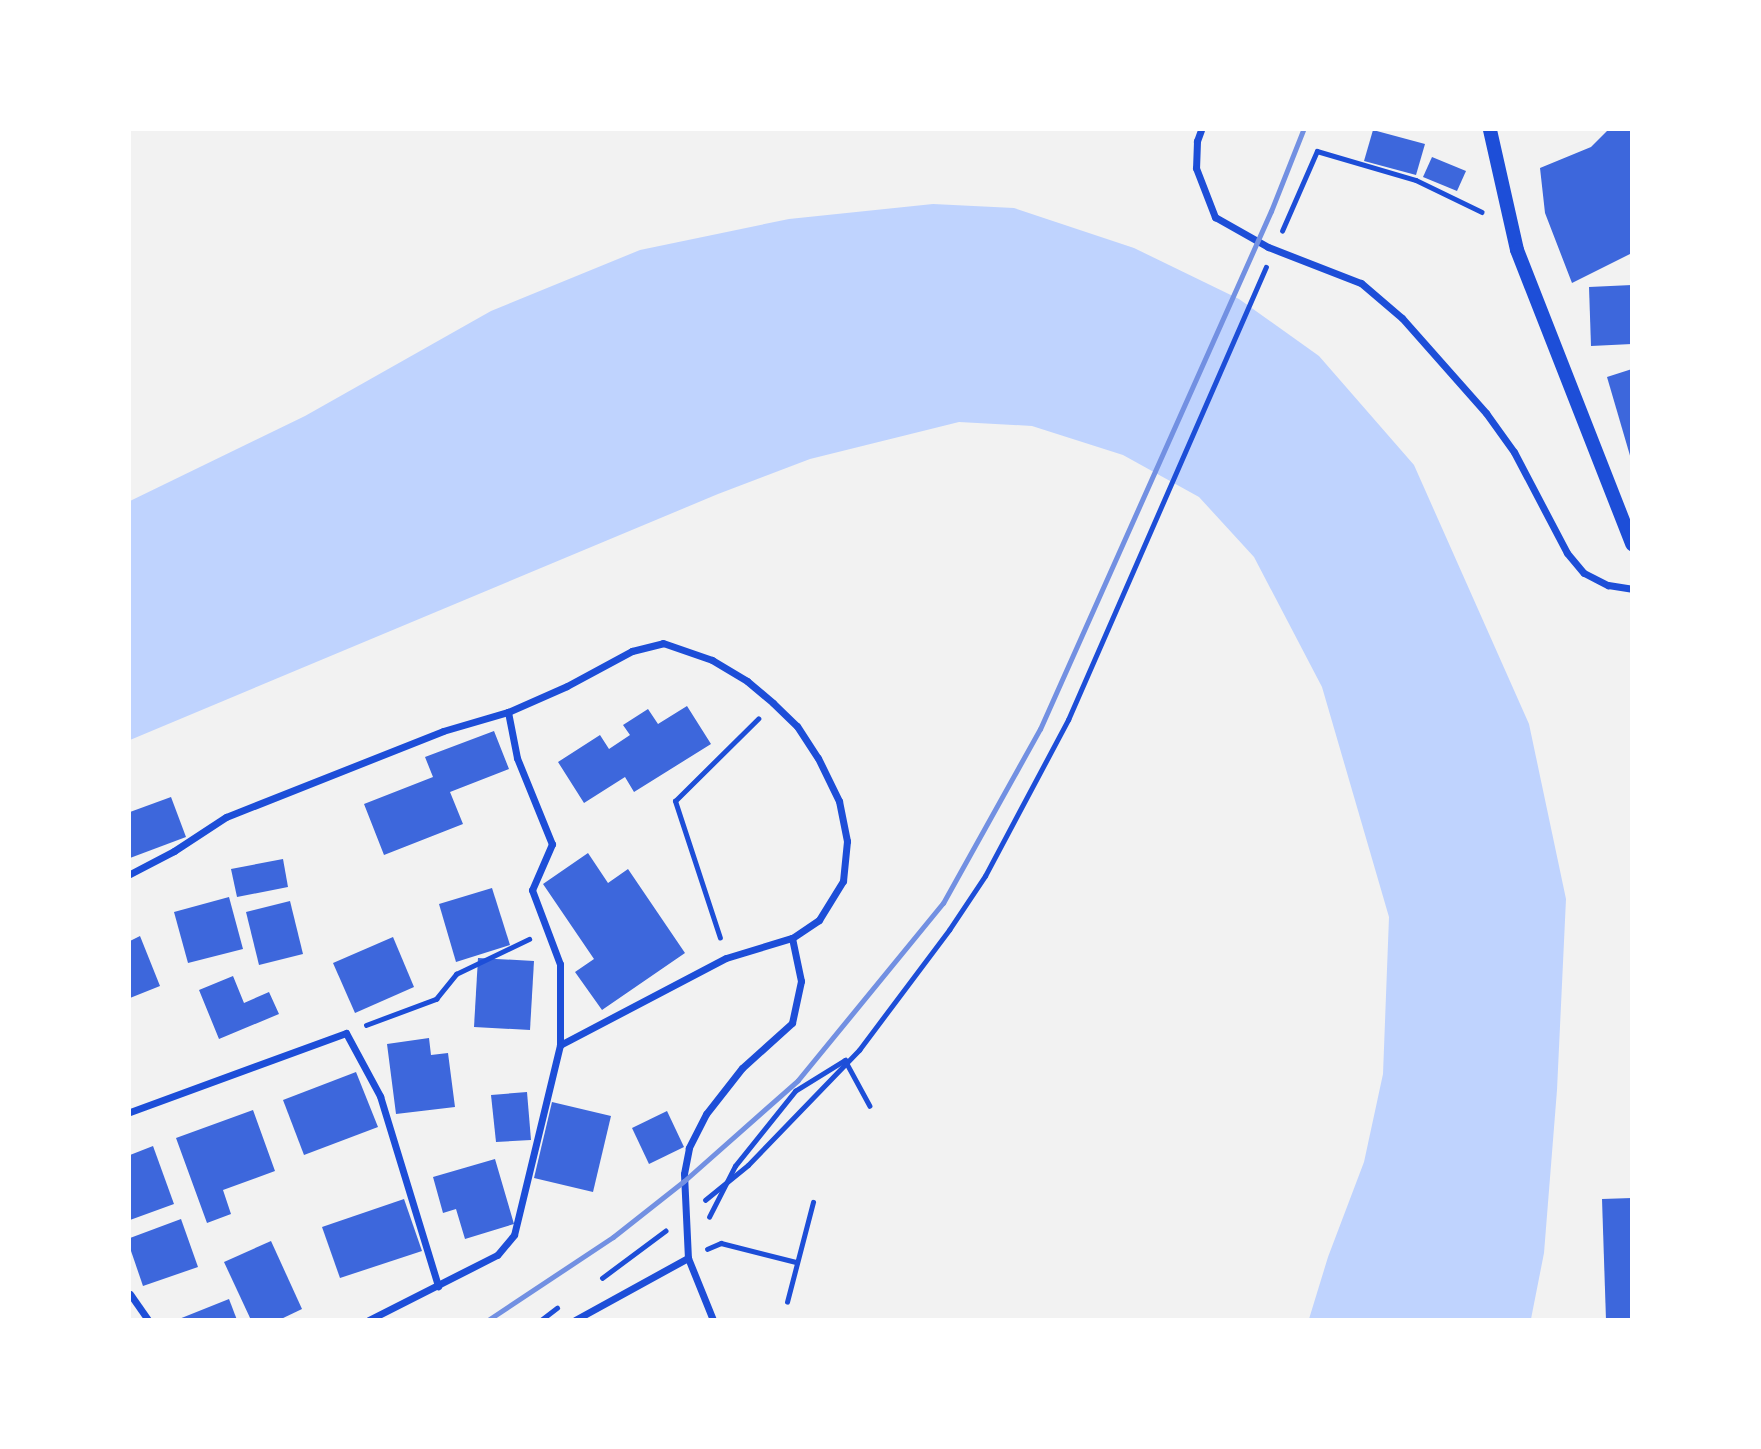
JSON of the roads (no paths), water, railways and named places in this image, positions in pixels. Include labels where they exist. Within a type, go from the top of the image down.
[{"type":"main road","points":[[1490,130],[1517,250],[1632,544]]},
{"type":"street","points":[[1201,130],[1197,141],[1196,168],[1215,216],[1268,247],[1361,283],[1402,318],[1486,413],[1514,452],[1567,553],[1584,573],[1608,585],[1632,589]]},
{"type":"street","points":[[130,874],[174,851],[226,817],[443,732],[508,712],[567,686],[632,652],[663,643],[712,660],[747,681],[773,703],[797,726],[818,758],[839,802],[847,841],[843,881],[819,920],[792,937],[726,958],[560,1045]]},
{"type":"street","points":[[369,1320],[497,1255],[514,1235],[560,1045],[560,964],[532,890],[552,844],[517,758],[508,712]]},
{"type":"street","points":[[713,1320],[688,1258],[684,1174],[690,1148],[706,1114],[742,1068],[792,1023],[801,981],[792,937]]},
{"type":"street","points":[[130,1112],[346,1033],[380,1096],[438,1286]]},
{"type":"street","points":[[575,1320],[688,1258]]},
{"type":"street","points":[[130,1294],[148,1320]]},
{"type":"water","points":[[933,204],[1014,208],[1134,248],[1239,299],[1319,356],[1414,465],[1529,724],[1566,899],[1557,1090],[1544,1253],[1531,1319],[1309,1319],[1328,1257],[1364,1162],[1383,1074],[1389,917],[1322,687],[1254,557],[1199,497],[1123,455],[1032,426],[959,422],[810,459],[718,494],[130,740],[130,501],[305,416],[491,311],[640,250],[789,219]]},
{"type":"railway","points":[[488,1320],[613,1237],[684,1181],[798,1080],[943,903],[1040,729],[1271,211],[1303,130]]}]
